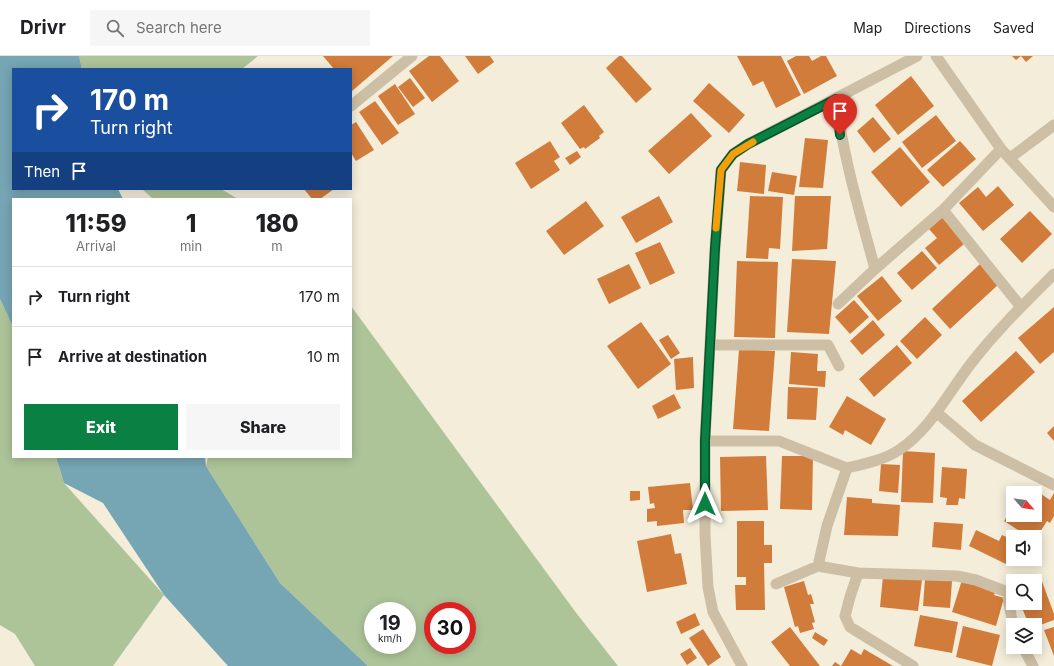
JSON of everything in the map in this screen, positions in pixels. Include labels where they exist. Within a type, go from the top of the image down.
[{"type":"street","points":[[352,105],[412,56]]},
{"type":"street","points":[[742,666],[713,612],[708,587],[705,535],[705,441],[721,170],[733,154],[748,144],[917,56]]},
{"type":"street","points":[[936,56],[1001,149],[1054,207]]},
{"type":"street","points":[[836,99],[840,135],[848,171],[875,269]]},
{"type":"street","points":[[1010,158],[1054,125]]},
{"type":"street","points":[[838,304],[875,269],[943,210],[1001,149]]},
{"type":"street","points":[[943,210],[1020,307]]},
{"type":"street","points":[[705,441],[779,441],[847,468],[871,462],[898,451],[919,434],[978,355],[1020,307],[1054,274]]},
{"type":"street","points":[[710,345],[828,345],[839,366]]},
{"type":"street","points":[[936,412],[975,445],[1054,486]]},
{"type":"street","points":[[818,566],[827,526],[847,468]]},
{"type":"street","points":[[776,584],[818,566],[858,573],[957,576],[976,580],[1007,592],[1012,618]]},
{"type":"street","points":[[858,573],[850,597],[846,616],[850,627],[913,666]]},
{"type":"street","points":[[1027,654],[1033,666]]},
{"type":"green space","points":[[79,56],[258,56],[243,68],[82,68]]},
{"type":"green space","points":[[143,190],[223,190],[236,198],[152,198]]},
{"type":"green space","points":[[0,299],[12,325],[12,458],[56,458],[64,483],[164,595],[113,666],[35,666],[15,634],[0,625]]},
{"type":"green space","points":[[352,307],[577,614],[618,666],[368,666],[280,583],[206,466],[208,458],[352,458]]},
{"type":"water","points":[[0,56],[79,56],[82,68],[12,68],[12,190],[118,190],[122,198],[12,198],[12,325],[0,299]]},
{"type":"water","points":[[56,458],[205,458],[206,466],[280,583],[368,666],[228,666],[164,595],[103,503],[64,483]]},
{"type":"building","points":[[323,56],[393,56],[352,91],[352,68],[333,68]]},
{"type":"building","points":[[429,56],[440,56],[459,81],[432,102],[409,71]]},
{"type":"building","points":[[465,56],[490,56],[494,62],[478,74]]},
{"type":"building","points":[[619,56],[622,56],[652,89],[636,103],[606,68]]},
{"type":"building","points":[[737,56],[781,56],[801,95],[776,108],[763,81],[753,86]]},
{"type":"building","points":[[796,56],[809,56],[812,61],[821,56],[826,56],[837,76],[804,94],[787,61]]},
{"type":"building","points":[[1012,56],[1021,56],[1016,60]]},
{"type":"building","points":[[1021,56],[1033,56],[1026,62]]},
{"type":"building","points":[[911,76],[934,106],[898,135],[875,105]]},
{"type":"building","points":[[410,78],[425,98],[413,107],[398,87]]},
{"type":"building","points":[[709,83],[745,115],[729,133],[693,101]]},
{"type":"building","points":[[395,84],[415,114],[398,125],[378,96]]},
{"type":"building","points":[[375,101],[399,133],[382,145],[359,112]]},
{"type":"building","points":[[584,105],[604,132],[599,136],[600,138],[585,149],[584,147],[580,149],[561,123]]},
{"type":"building","points":[[691,113],[712,136],[669,174],[648,151]]},
{"type":"building","points":[[936,115],[956,141],[922,168],[902,142]]},
{"type":"building","points":[[873,117],[891,139],[874,153],[857,131]]},
{"type":"building","points":[[356,122],[374,150],[356,161],[352,155],[352,124]]},
{"type":"building","points":[[805,138],[828,140],[823,188],[799,187]]},
{"type":"building","points":[[550,141],[560,157],[554,161],[560,170],[531,189],[515,163]]},
{"type":"building","points":[[960,141],[976,159],[943,187],[927,170]]},
{"type":"building","points":[[900,147],[930,182],[901,207],[871,172]]},
{"type":"building","points":[[577,151],[581,157],[570,165],[565,158]]},
{"type":"building","points":[[740,162],[766,165],[764,194],[737,191]]},
{"type":"building","points":[[772,172],[797,176],[794,195],[768,191]]},
{"type":"building","points":[[998,186],[1014,205],[983,231],[959,203],[978,187],[986,197]]},
{"type":"building","points":[[305,190],[333,190],[321,198],[311,198]]},
{"type":"building","points":[[659,196],[673,222],[636,243],[621,217]]},
{"type":"building","points":[[750,196],[783,197],[780,249],[769,248],[768,259],[746,258]]},
{"type":"building","points":[[795,196],[831,196],[827,249],[792,251]]},
{"type":"building","points":[[586,201],[604,226],[564,255],[546,231]]},
{"type":"building","points":[[1030,211],[1052,234],[1022,263],[1000,239]]},
{"type":"building","points":[[944,215],[964,244],[939,265],[925,248],[937,238],[929,229]]},
{"type":"building","points":[[660,242],[675,273],[650,285],[635,253]]},
{"type":"building","points":[[922,251],[937,268],[912,290],[897,273]]},
{"type":"building","points":[[792,259],[836,261],[829,334],[787,332]]},
{"type":"building","points":[[737,261],[778,262],[775,338],[734,337]]},
{"type":"building","points":[[629,264],[641,288],[609,304],[597,279]]},
{"type":"building","points":[[980,264],[999,284],[950,329],[932,309]]},
{"type":"building","points":[[882,276],[902,301],[878,321],[857,296]]},
{"type":"building","points":[[854,300],[869,317],[850,334],[835,317]]},
{"type":"building","points":[[1054,307],[1054,352],[1040,364],[1018,338]]},
{"type":"building","points":[[925,317],[942,335],[917,359],[900,341]]},
{"type":"building","points":[[873,320],[885,335],[862,355],[850,341]]},
{"type":"building","points":[[641,322],[671,364],[638,389],[607,346]]},
{"type":"building","points":[[668,335],[680,353],[671,359],[659,340]]},
{"type":"building","points":[[897,345],[912,363],[874,397],[859,379]]},
{"type":"building","points":[[739,349],[775,351],[769,431],[733,429]]},
{"type":"building","points":[[1016,351],[1035,372],[981,422],[962,401]]},
{"type":"building","points":[[791,352],[818,354],[817,371],[826,371],[825,387],[789,384]]},
{"type":"building","points":[[693,357],[694,388],[676,390],[674,359]]},
{"type":"building","points":[[788,387],[818,388],[816,420],[787,419]]},
{"type":"building","points":[[674,394],[681,408],[658,419],[652,406]]},
{"type":"building","points":[[847,396],[886,419],[871,445],[845,430],[843,435],[829,427]]},
{"type":"building","points":[[1054,426],[1054,441],[1047,433]]},
{"type":"building","points":[[903,451],[935,453],[933,503],[901,502]]},
{"type":"building","points":[[766,456],[768,510],[721,511],[720,457]]},
{"type":"building","points":[[782,456],[813,456],[812,510],[780,509]]},
{"type":"building","points":[[881,464],[900,465],[898,493],[879,491]]},
{"type":"building","points":[[942,467],[967,469],[965,499],[959,498],[958,505],[946,505],[947,498],[940,497]]},
{"type":"building","points":[[690,483],[693,510],[683,510],[684,523],[657,526],[657,521],[647,522],[647,509],[655,508],[654,503],[650,504],[648,487]]},
{"type":"building","points":[[630,491],[640,491],[640,500],[630,501]]},
{"type":"building","points":[[1054,493],[1054,516],[1050,523],[1047,521],[1041,530],[1018,530],[1004,521],[1006,518],[1006,522],[1042,522],[1042,495],[1050,500]]},
{"type":"building","points":[[847,497],[872,499],[872,503],[900,505],[898,536],[844,535]]},
{"type":"building","points":[[737,521],[764,521],[764,545],[772,545],[772,563],[764,563],[765,610],[736,610],[735,585],[746,585],[746,577],[737,577]]},
{"type":"building","points":[[934,522],[963,524],[961,550],[932,547]]},
{"type":"building","points":[[976,530],[999,541],[1002,535],[1006,537],[1006,564],[969,546]]},
{"type":"building","points":[[671,534],[675,554],[681,553],[687,584],[647,592],[637,541]]},
{"type":"building","points":[[883,576],[922,580],[918,611],[880,607]]},
{"type":"building","points":[[925,579],[952,581],[950,608],[923,606]]},
{"type":"building","points":[[962,580],[996,590],[994,595],[1004,598],[996,626],[952,612]]},
{"type":"building","points":[[804,581],[808,595],[811,594],[814,604],[810,604],[815,622],[812,623],[814,629],[800,633],[798,626],[795,627],[784,587]]},
{"type":"building","points":[[1042,581],[1054,614],[1054,620],[1042,624],[1042,618],[1026,618],[1023,610],[1042,610]]},
{"type":"building","points":[[695,613],[700,625],[681,634],[676,622]]},
{"type":"building","points":[[920,615],[958,622],[952,653],[914,646]]},
{"type":"building","points":[[963,626],[1000,635],[992,666],[956,657]]},
{"type":"building","points":[[790,627],[820,666],[790,666],[771,642]]},
{"type":"building","points":[[1054,627],[1054,656],[1044,630]]},
{"type":"building","points":[[703,629],[721,657],[708,666],[689,638]]},
{"type":"building","points":[[815,632],[828,640],[824,646],[812,638]]},
{"type":"building","points":[[690,648],[697,658],[687,665],[680,654]]},
{"type":"building","points":[[851,649],[861,655],[864,649],[893,666],[841,666]]},
{"type":"building","points":[[835,662],[841,666],[832,666]]},
{"type":"slow traffic","points":[[716,228],[721,170],[733,154],[753,142]]},
{"type":"route","points":[[705,504],[705,441],[715,248],[721,170],[733,154],[748,144],[836,99],[840,135]]}]
